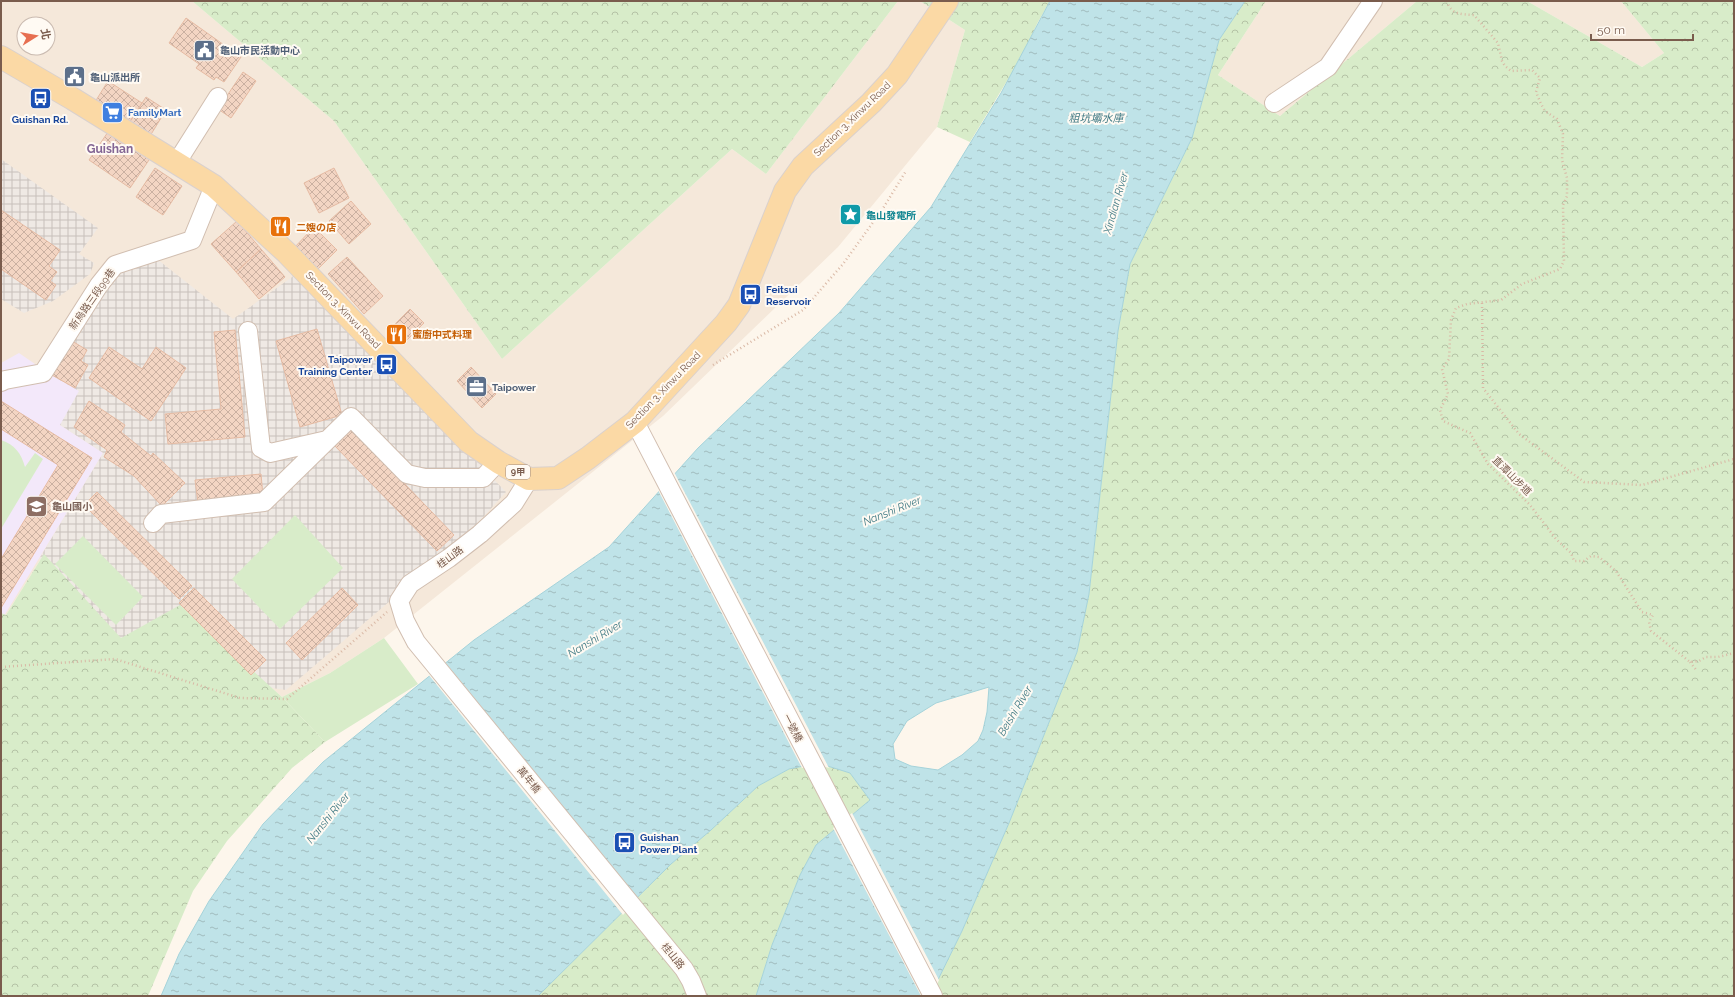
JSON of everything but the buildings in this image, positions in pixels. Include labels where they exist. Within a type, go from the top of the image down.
[{"type":"main road","name":"Section 3, Xinwu Road","points":[[1,57],[177,162],[214,186],[287,253],[468,442],[498,462],[529,479],[558,478],[588,458],[634,422],[721,329],[739,305],[785,191],[803,166],[872,103],[897,75],[947,1]]},
{"type":"street","points":[[1274,103],[1328,67],[1373,1]]},
{"type":"street","points":[[177,162],[218,96]]},
{"type":"street","name":"新烏路三段99巷","points":[[1,382],[5,380],[43,374],[99,285],[115,266],[192,240],[214,186]]},
{"type":"street","points":[[248,331],[261,448],[270,453],[328,440]]},
{"type":"street","points":[[153,523],[161,514],[264,502],[351,417],[407,474],[425,478],[483,478],[498,462]]},
{"type":"street","name":"一號橋","points":[[634,422],[933,996]]},
{"type":"street","name":"桂山路","points":[[399,601],[410,584],[449,558],[480,534],[514,503],[529,479]]},
{"type":"street","name":"萬年橋","points":[[399,601],[405,621],[416,642],[643,919]]},
{"type":"street","name":"桂山路","points":[[643,919],[684,969],[697,996]]},
{"type":"path","name":"直潭山步道","points":[[1447,1],[1449,7],[1456,14],[1474,15],[1498,43],[1502,61],[1511,71],[1532,70],[1540,78],[1536,92],[1545,111],[1557,119],[1563,134],[1562,160],[1567,178],[1567,196],[1563,205],[1564,261],[1560,269],[1522,284],[1501,300],[1466,304],[1456,308],[1451,320],[1449,360],[1442,369],[1448,394],[1440,410],[1443,421],[1470,433],[1488,464],[1530,505],[1556,539],[1571,553],[1574,561],[1584,561],[1591,556],[1599,557],[1616,571],[1642,612],[1653,615],[1649,622],[1651,631],[1690,662]]},
{"type":"path","points":[[711,366],[803,310],[843,264],[882,210],[906,171]]},
{"type":"path","points":[[1482,303],[1483,388],[1519,434],[1584,482],[1642,485],[1734,459]]},
{"type":"path","points":[[1453,426],[1458,426]]},
{"type":"path","points":[[1,667],[114,659],[240,698],[287,699],[399,601]]},
{"type":"path","points":[[1696,671],[1690,662],[1699,661],[1706,657],[1718,657],[1734,653]]},
{"type":"shaded area","points":[[1,1],[192,1],[334,121],[502,359],[732,149],[766,174],[898,1],[920,1],[965,30],[937,127],[838,247],[663,416],[384,638],[330,673],[282,697],[181,605],[44,554],[6,615],[1,613]]},
{"type":"shaded area","points":[[1266,1],[1417,1],[1280,116],[1218,75]]},
{"type":"shaded area","points":[[1527,1],[1621,1],[1664,53],[1642,67]]},
{"type":"shaded area","points":[[1,159],[98,228],[79,254],[94,263],[90,274],[53,301],[24,313],[1,299]]},
{"type":"shaded area","points":[[157,259],[233,319],[295,275],[506,492],[466,536],[286,690],[222,681],[109,647],[39,559],[103,453],[60,425],[51,375],[116,272]]},
{"type":"shaded area","name":"龜山國小","points":[[19,353],[51,375],[79,391],[60,425],[103,453],[1,621],[1,363]]},
{"type":"green space","points":[[192,1],[898,1],[766,174],[732,149],[502,359],[334,121]]},
{"type":"green space","points":[[920,1],[1050,1],[1019,61],[970,142],[937,127],[965,30]]},
{"type":"green space","points":[[1245,1],[1266,1],[1218,75],[1280,116],[1417,1],[1527,1],[1642,67],[1664,53],[1621,1],[1734,1],[1734,996],[930,996],[962,931],[1009,823],[1077,652],[1089,594],[1118,331],[1130,264],[1192,138],[1219,40]]},
{"type":"green space","points":[[1,440],[10,444],[17,450],[25,467],[35,453],[43,459],[1,529]]},
{"type":"green space","points":[[295,515],[343,568],[280,629],[232,579]]},
{"type":"green space","points":[[83,536],[143,597],[116,625],[55,564]]},
{"type":"green space","points":[[44,554],[121,638],[180,605],[282,697],[325,742],[292,768],[227,841],[193,891],[148,996],[1,996],[1,613],[6,615]]},
{"type":"green space","points":[[384,638],[418,684],[325,742],[282,697],[330,673]]},
{"type":"green space","points":[[818,763],[850,773],[870,800],[816,845],[800,875],[772,945],[756,996],[538,996],[671,864],[711,830],[758,786],[789,769]]},
{"type":"water","points":[[1050,1],[1245,1],[1219,40],[1192,138],[1130,264],[1118,331],[1089,594],[1077,652],[1009,823],[962,931],[930,996],[756,996],[772,945],[800,875],[816,845],[870,800],[850,773],[818,763],[789,769],[758,786],[711,830],[671,864],[538,996],[161,996],[179,954],[209,901],[263,824],[323,762],[474,640],[609,547],[698,448],[839,313],[931,207],[1001,93]],"holes":[[[989,687],[987,712],[983,730],[978,741],[962,755],[938,770],[911,766],[895,759],[893,744],[907,721],[936,703]]]},
{"type":"pier","points":[[674,472],[829,768],[818,765],[802,768],[658,490]]},
{"type":"pier","points":[[444,661],[638,899],[623,915],[428,674]]},
{"type":"pier","points":[[852,813],[939,980],[932,996],[921,996],[833,828]]},
{"type":"place","name":"龜山市民活動中心","points":[[205,50]]},
{"type":"place","name":"龜山派出所","points":[[74,77]]},
{"type":"place","name":"Guishan Rd.","points":[[40,99]]},
{"type":"place","name":"FamilyMart","points":[[113,112]]},
{"type":"place","name":"龜山發電所","points":[[851,215]]},
{"type":"place","name":"二嫂の店","points":[[280,227]]},
{"type":"place","name":"Feitsui Reservoir","points":[[750,295]]},
{"type":"place","name":"蜜廚中式料理","points":[[397,334]]},
{"type":"place","name":"Taipower Training Center","points":[[387,365]]},
{"type":"place","name":"Taipower","points":[[476,387]]},
{"type":"place","name":"龜山國小","points":[[36,506]]},
{"type":"place","name":"Guishan Power Plant","points":[[625,843]]},
{"type":"district","name":"Guishan","points":[[110,149]]},
{"type":"water label","name":"粗坑壩水庫","points":[[1096,118]]},
{"type":"water label","name":"Xindian River","points":[[1116,203]]},
{"type":"water label","name":"Nanshi River","points":[[892,511]]},
{"type":"water label","name":"Nanshi River","points":[[595,639]]},
{"type":"water label","name":"Beishi River","points":[[1015,711]]},
{"type":"water label","name":"Nanshi River","points":[[328,818]]}]
